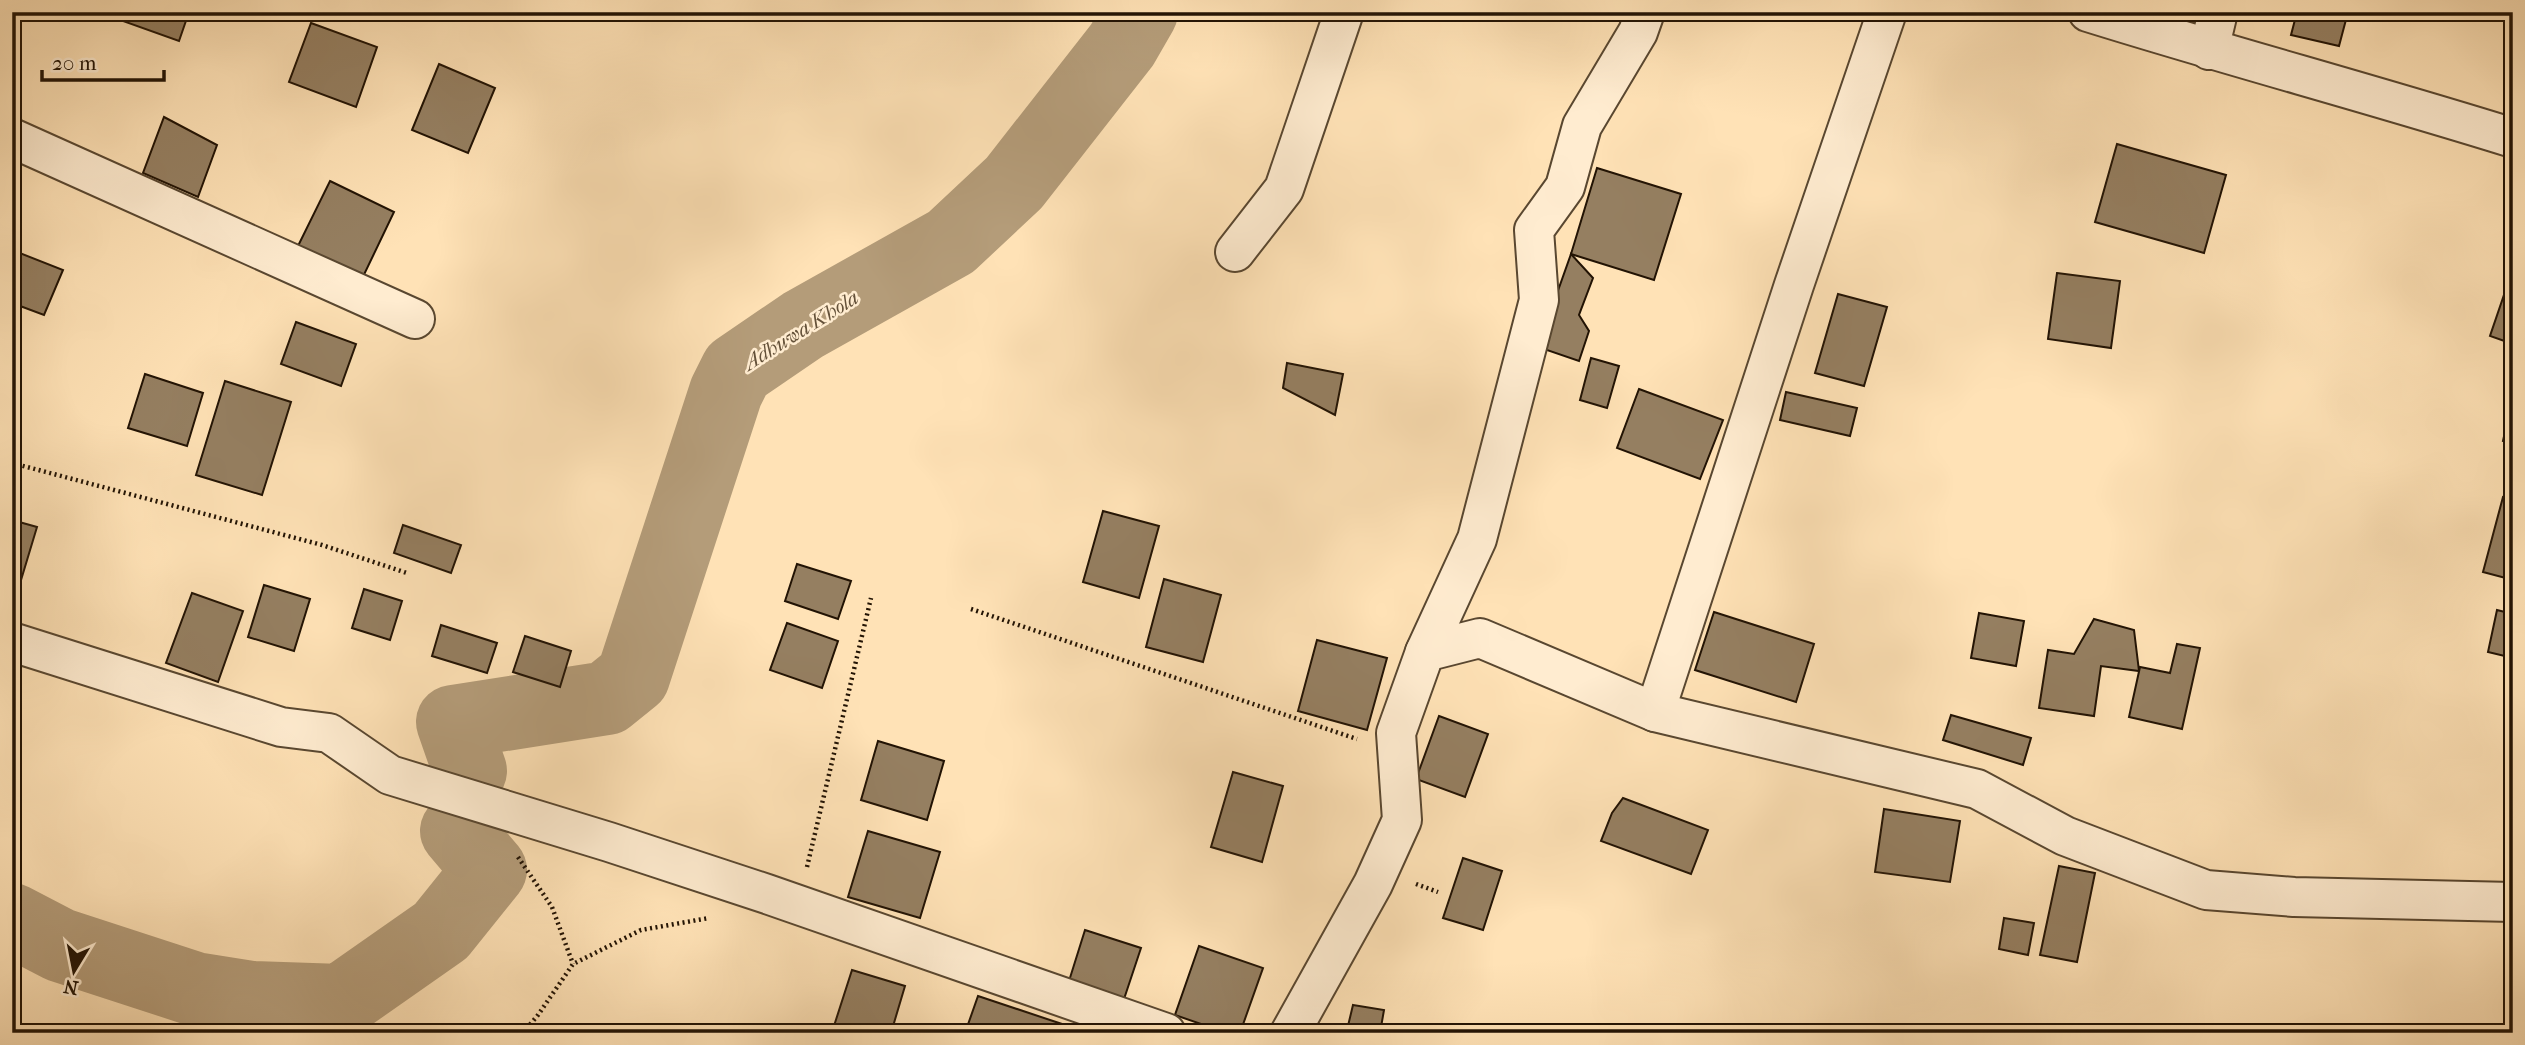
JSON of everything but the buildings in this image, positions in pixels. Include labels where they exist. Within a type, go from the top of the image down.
[{"type":"street","points":[[1235,253],[1284,189],[1344,12]]},
{"type":"street","points":[[1290,1033],[1373,884],[1402,820],[1396,733],[1425,652],[1477,539],[1539,300],[1534,230],[1565,187],[1582,126],[1638,33],[1645,12]]},
{"type":"street","points":[[1655,712],[1794,285],[1887,12]]},
{"type":"street","points":[[2088,12],[2209,50],[2364,91],[2513,138]]},
{"type":"street","points":[[2209,50],[2218,12]]},
{"type":"street","points":[[12,138],[415,319]]},
{"type":"street","points":[[1425,652],[1480,638],[1655,712],[1977,789],[2064,836],[2206,890],[2294,897],[2513,902]]},
{"type":"street","points":[[12,642],[282,727],[329,733],[390,775],[609,842],[1166,1033]]},
{"type":"path","points":[[12,463],[322,545],[407,573]]},
{"type":"path","points":[[523,1033],[573,964],[641,930],[744,914],[782,900],[871,598]]},
{"type":"path","points":[[971,609],[1397,753]]},
{"type":"path","points":[[515,853],[552,908],[573,964]]},
{"type":"waterway","name":"Adhuwa Khola","points":[[470,771],[453,722],[607,698],[633,677],[726,392],[737,370],[803,325],[951,242],[1014,183],[1122,45],[1141,12]]},
{"type":"waterway","name":"Adhuwa Khola","points":[[12,920],[60,945],[195,989],[252,998],[341,1001],[441,931],[490,870],[457,831]]}]
